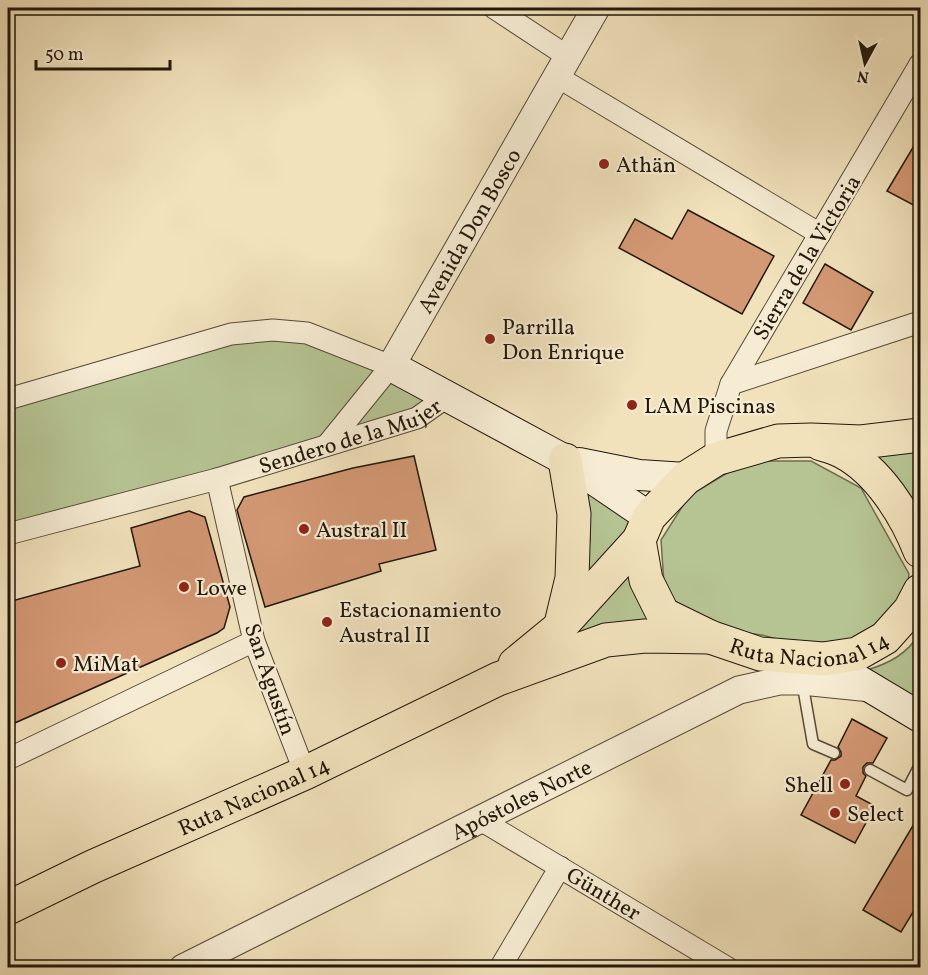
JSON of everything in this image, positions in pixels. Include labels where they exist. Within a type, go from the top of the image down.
[{"type":"highway","name":"Ruta Nacional 14","points":[[498,679],[560,627],[686,478],[716,459],[778,441],[861,442],[921,435]]},
{"type":"highway","name":"Ruta Nacional 14","points":[[811,440],[844,452],[868,470],[894,501],[921,551]]},
{"type":"highway","points":[[560,627],[572,578],[574,514],[564,460]]},
{"type":"highway","name":"Ruta Nacional 14","points":[[644,529],[646,580],[663,614],[710,637],[812,670],[857,654],[885,638],[910,610],[921,591]]},
{"type":"highway","name":"Ruta Nacional 14","points":[[8,908],[92,867],[305,773],[498,679],[606,640],[645,636],[710,637]]},
{"type":"main road","name":"Sendero de la Mujer","points":[[391,366],[448,396]]},
{"type":"main road","points":[[448,396],[564,460],[644,529]]},
{"type":"main road","points":[[564,460],[639,475],[686,478]]},
{"type":"main road","points":[[812,670],[871,688],[921,717]]},
{"type":"street","points":[[494,8],[562,66],[820,234]]},
{"type":"street","name":"Avenida Don Bosco","points":[[327,445],[391,366],[596,8]]},
{"type":"street","name":"Sierra de la Victoria","points":[[716,459],[716,431],[731,384],[921,64]]},
{"type":"street","points":[[731,384],[921,322]]},
{"type":"street","name":"Sendero de la Mujer","points":[[8,399],[231,334],[273,330],[307,333],[391,366]]},
{"type":"street","name":"Sendero de la Mujer","points":[[8,534],[217,478],[417,418],[448,396]]},
{"type":"street","name":"San Agustín","points":[[217,478],[254,641],[305,773]]},
{"type":"street","points":[[8,759],[254,641]]},
{"type":"street","name":"Apóstoles Norte","points":[[183,968],[739,690],[779,681],[812,670]]},
{"type":"street","name":"Günther","points":[[479,819],[728,968]]},
{"type":"street","points":[[500,968],[560,867]]},
{"type":"lane","points":[[812,670],[813,744],[834,753]]},
{"type":"lane","points":[[870,770],[907,790],[921,765]]},
{"type":"green space","points":[[273,330],[448,396],[417,418],[8,534],[8,399]]},
{"type":"green space","points":[[920,441],[920,531],[858,453]]},
{"type":"green space","points":[[747,461],[811,461],[861,488],[909,574],[905,603],[879,637],[820,651],[762,635],[714,629],[685,616],[664,584],[661,540],[689,496]]},
{"type":"green space","points":[[579,487],[638,525],[583,588],[590,538]]},
{"type":"green space","points":[[633,558],[666,634],[557,634]]},
{"type":"green space","points":[[920,633],[920,703],[867,670],[897,657]]},
{"type":"building","points":[[921,134],[921,209],[887,191]]},
{"type":"building","points":[[688,210],[774,256],[742,314],[619,248],[635,219],[672,239]]},
{"type":"building","points":[[825,264],[873,292],[851,330],[803,303]]},
{"type":"building","points":[[414,456],[436,550],[379,564],[381,571],[265,607],[237,510],[244,497],[353,468]]},
{"type":"building","points":[[189,511],[205,517],[230,607],[224,628],[8,726],[8,602],[140,566],[131,528]]},
{"type":"building","points":[[852,719],[887,738],[873,763],[867,763],[863,767],[863,773],[866,776],[856,796],[875,806],[855,843],[801,815],[831,760],[841,756],[838,747]]},
{"type":"building","points":[[921,812],[921,899],[901,932],[863,910]]},
{"type":"place","name":"Athän","points":[[604,164]]},
{"type":"place","name":"Parrilla Don Enrique","points":[[490,339]]},
{"type":"place","name":"LAM Piscinas","points":[[632,405]]},
{"type":"place","name":"Austral II","points":[[304,529]]},
{"type":"place","name":"Lowe","points":[[184,587]]},
{"type":"place","name":"Estacionamiento Austral II","points":[[327,622]]},
{"type":"place","name":"MiMat","points":[[61,663]]},
{"type":"place","name":"Shell","points":[[845,784]]},
{"type":"place","name":"Select","points":[[835,813]]}]
